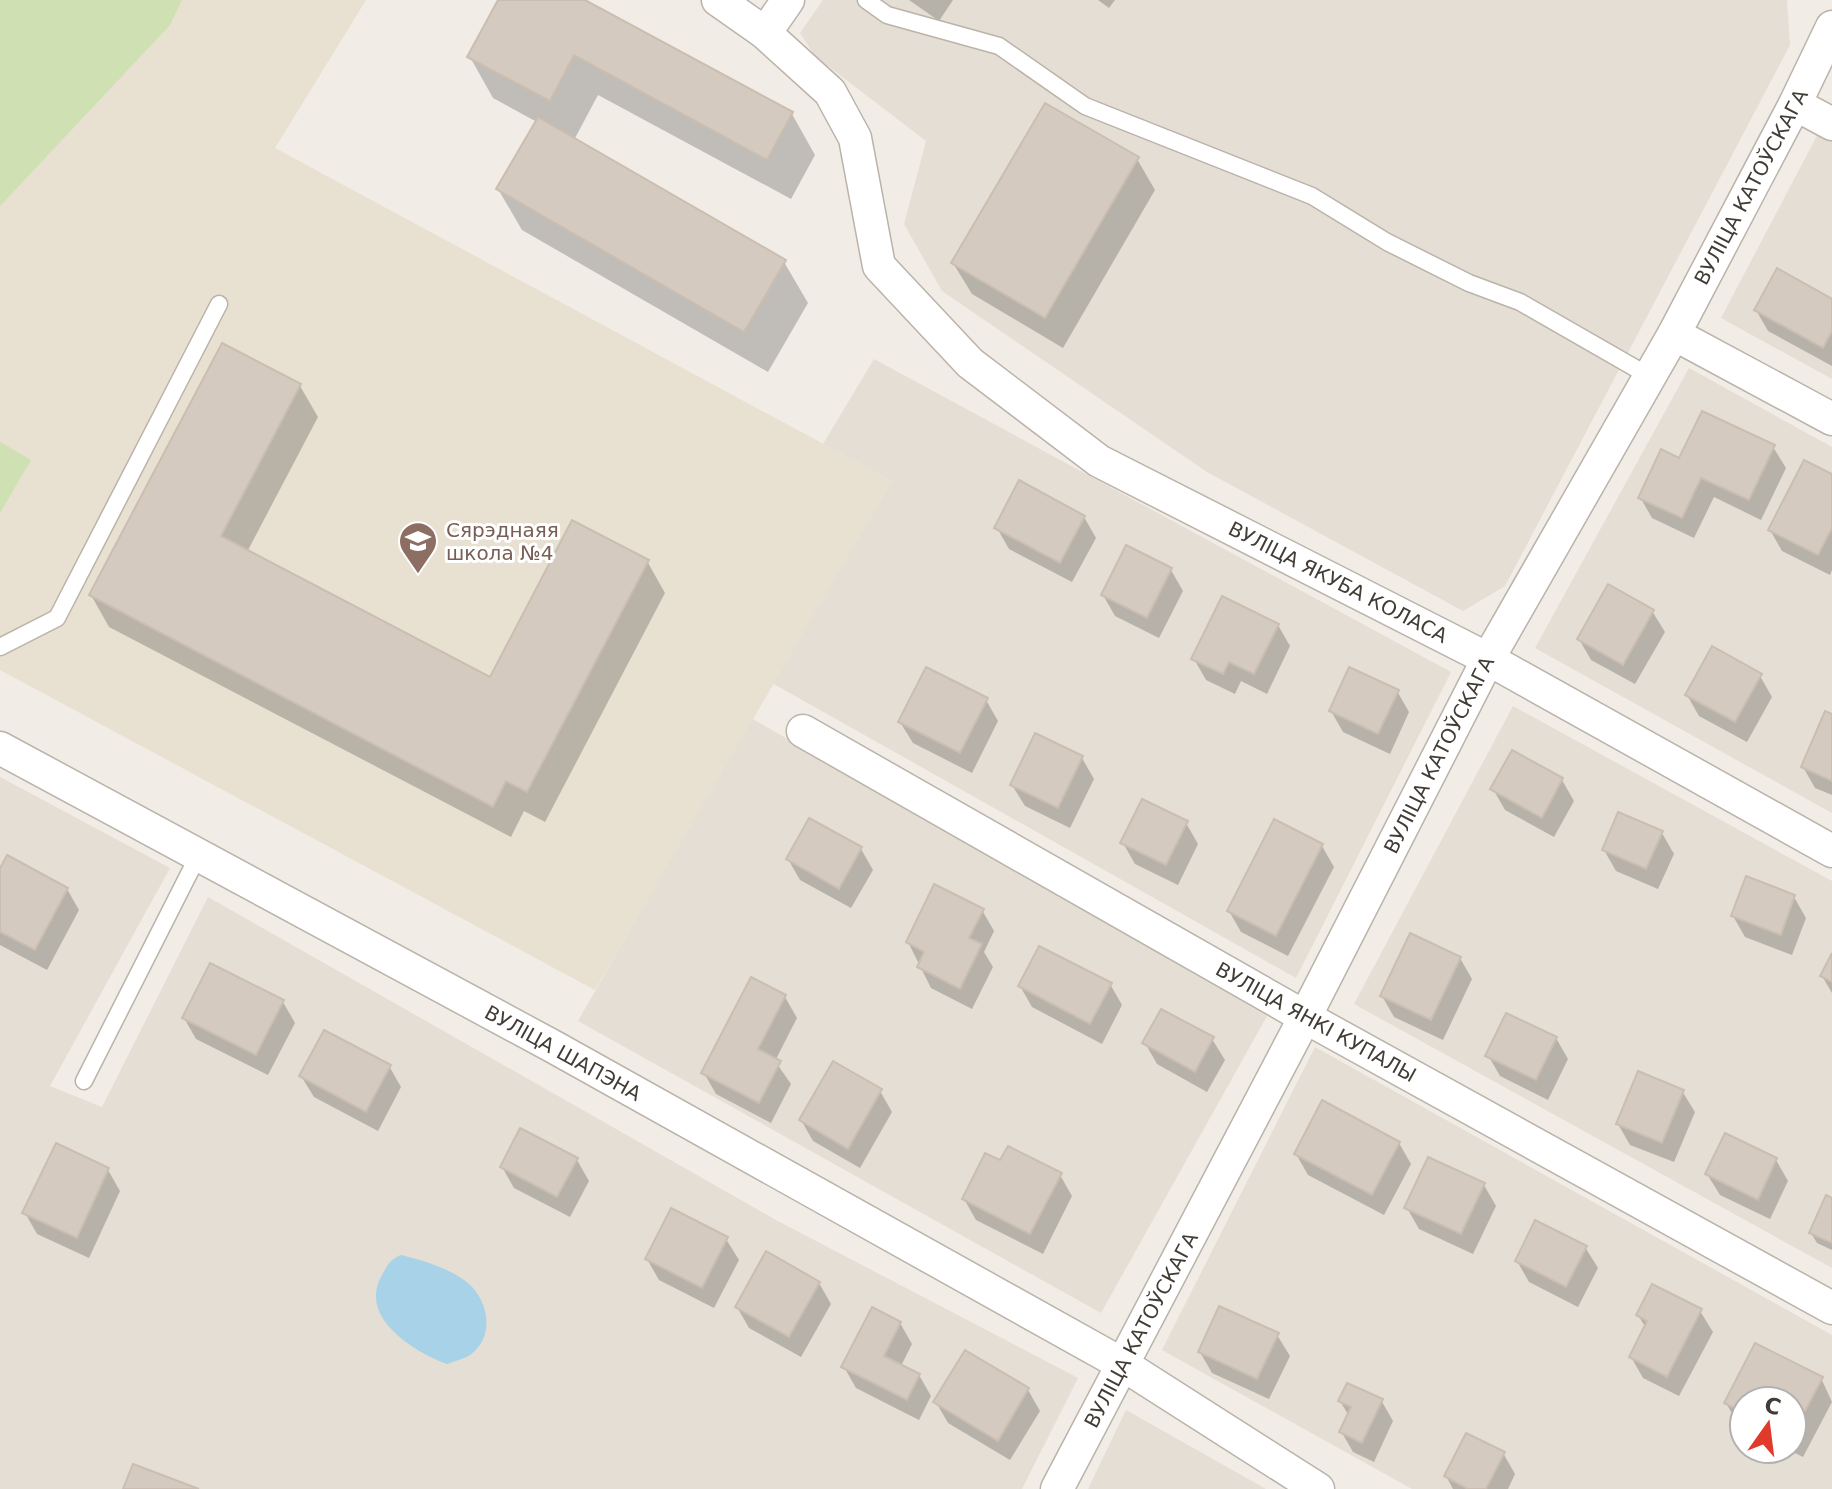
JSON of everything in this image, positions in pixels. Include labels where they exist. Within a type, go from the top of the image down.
[{"type":"street","points":[[718,0],[765,33],[788,0]]},
{"type":"street","name":"ВУЛІЦА КАТОЎСКАГА","points":[[1057,1489],[1305,1017],[1488,659],[1674,334],[1832,27]]},
{"type":"street","name":"ВУЛІЦА ЯКУБА КОЛАСА","points":[[765,33],[830,92],[855,138],[879,266],[970,363],[1099,461],[1488,659],[1832,851]]},
{"type":"street","points":[[1795,104],[1832,124]]},
{"type":"street","points":[[1674,334],[1832,419]]},
{"type":"street","name":"ВУЛІЦА ЯНКІ КУПАЛЫ","points":[[803,731],[1305,1017],[1832,1308]]},
{"type":"street","name":"ВУЛІЦА ШАПЭНА","points":[[0,748],[199,854],[1122,1364],[1318,1489]]},
{"type":"lane","points":[[866,0],[887,15],[999,46],[1085,106],[1312,196],[1387,242],[1469,283],[1520,302],[1649,376]]},
{"type":"lane","points":[[0,647],[57,618],[219,304]]},
{"type":"lane","points":[[84,1081],[199,854]]},
{"type":"shaded area","name":"Сярэднаяя школа №4","points":[[0,0],[366,0],[275,148],[892,481],[595,990],[0,670]]},
{"type":"shaded area","points":[[823,0],[1787,0],[1790,45],[1505,586],[1463,611],[1207,472],[942,291],[904,224],[926,141],[815,56],[800,33]]},
{"type":"shaded area","points":[[1819,132],[1832,139],[1832,379],[1721,318]]},
{"type":"shaded area","points":[[874,359],[1451,672],[1296,978],[772,683],[892,481],[823,444]]},
{"type":"shaded area","points":[[1689,368],[1832,447],[1832,813],[1535,648]]},
{"type":"shaded area","points":[[1513,706],[1832,881],[1832,1268],[1354,1004]]},
{"type":"shaded area","points":[[751,718],[1267,1016],[1101,1313],[578,1021]]},
{"type":"shaded area","points":[[0,777],[170,868],[50,1086],[102,1107],[208,897],[776,1220],[1078,1378],[1022,1489],[0,1489]]},
{"type":"shaded area","points":[[1315,1047],[1832,1335],[1832,1489],[1412,1489],[1162,1350]]},
{"type":"shaded area","points":[[1126,1410],[1266,1489],[1088,1489]]},
{"type":"green space","points":[[0,0],[182,0],[170,25],[0,206]]},
{"type":"green space","points":[[0,442],[31,460],[0,513]]},
{"type":"water","points":[[401,1255],[446,1270],[476,1291],[485,1310],[486,1329],[478,1348],[470,1355],[447,1364],[406,1342],[384,1319],[377,1306],[376,1292],[387,1267]]},
{"type":"building","points":[[498,0],[585,0],[793,112],[767,160],[574,55],[550,101],[467,57]]},
{"type":"building","points":[[1045,103],[1139,157],[1045,318],[951,263]]},
{"type":"building","points":[[538,117],[786,260],[744,332],[496,189]]},
{"type":"building","points":[[1777,268],[1832,299],[1832,331],[1823,348],[1754,310]]},
{"type":"building","points":[[222,343],[301,384],[221,536],[490,677],[572,520],[649,560],[527,792],[506,781],[493,807],[89,595]]},
{"type":"building","points":[[1702,411],[1775,445],[1749,500],[1701,478],[1682,518],[1638,498],[1661,449],[1679,458]]},
{"type":"building","points":[[1804,460],[1832,474],[1832,528],[1818,555],[1768,530]]},
{"type":"building","points":[[1019,480],[1085,516],[1060,563],[994,528]]},
{"type":"building","points":[[1126,545],[1172,568],[1147,618],[1101,595]]},
{"type":"building","points":[[1608,584],[1654,610],[1623,665],[1577,639]]},
{"type":"building","points":[[1222,596],[1279,624],[1254,674],[1229,662],[1223,674],[1191,659]]},
{"type":"building","points":[[1712,646],[1762,674],[1735,722],[1685,695]]},
{"type":"building","points":[[926,667],[988,698],[960,753],[898,722]]},
{"type":"building","points":[[1349,667],[1399,690],[1378,734],[1329,711]]},
{"type":"building","points":[[1825,711],[1832,714],[1832,781],[1801,767]]},
{"type":"building","points":[[1035,733],[1083,756],[1058,808],[1010,785]]},
{"type":"building","points":[[1512,750],[1563,778],[1542,818],[1490,789]]},
{"type":"building","points":[[1142,799],[1188,821],[1166,865],[1120,843]]},
{"type":"building","points":[[1618,812],[1663,831],[1646,869],[1602,850]]},
{"type":"building","points":[[809,818],[862,847],[839,889],[786,859]]},
{"type":"building","points":[[1274,819],[1323,844],[1276,936],[1227,911]]},
{"type":"building","points":[[7,855],[68,888],[35,950],[0,932],[0,868]]},
{"type":"building","points":[[1746,876],[1795,895],[1781,935],[1731,916]]},
{"type":"building","points":[[934,884],[984,909],[969,938],[982,944],[960,989],[917,967],[924,952],[906,942]]},
{"type":"building","points":[[1410,933],[1461,957],[1431,1020],[1380,996]]},
{"type":"building","points":[[1039,946],[1112,983],[1090,1024],[1018,986]]},
{"type":"building","points":[[1832,953],[1832,982],[1820,976]]},
{"type":"building","points":[[210,963],[284,1000],[256,1055],[182,1018]]},
{"type":"building","points":[[751,977],[786,995],[758,1049],[781,1061],[759,1103],[701,1073]]},
{"type":"building","points":[[1161,1009],[1214,1037],[1195,1072],[1142,1043]]},
{"type":"building","points":[[1506,1013],[1557,1037],[1536,1080],[1485,1056]]},
{"type":"building","points":[[324,1030],[391,1065],[366,1112],[299,1076]]},
{"type":"building","points":[[833,1061],[882,1089],[848,1149],[799,1120]]},
{"type":"building","points":[[1638,1071],[1684,1090],[1662,1143],[1616,1124]]},
{"type":"building","points":[[1322,1100],[1400,1142],[1372,1195],[1294,1154]]},
{"type":"building","points":[[520,1128],[578,1158],[557,1197],[500,1167]]},
{"type":"building","points":[[1725,1133],[1777,1158],[1758,1200],[1705,1174]]},
{"type":"building","points":[[56,1143],[109,1168],[77,1238],[22,1213]]},
{"type":"building","points":[[1008,1146],[1062,1173],[1030,1234],[962,1199],[985,1153],[1000,1160]]},
{"type":"building","points":[[1428,1157],[1485,1183],[1461,1234],[1404,1208]]},
{"type":"building","points":[[1826,1195],[1832,1198],[1832,1243],[1809,1233]]},
{"type":"building","points":[[671,1208],[728,1237],[702,1288],[645,1259]]},
{"type":"building","points":[[1535,1220],[1587,1246],[1566,1287],[1515,1261]]},
{"type":"building","points":[[766,1251],[820,1282],[789,1337],[735,1307]]},
{"type":"building","points":[[1652,1284],[1702,1309],[1667,1377],[1629,1357],[1647,1321],[1636,1315]]},
{"type":"building","points":[[1219,1306],[1279,1333],[1257,1379],[1198,1352]]},
{"type":"building","points":[[872,1307],[901,1322],[884,1356],[920,1374],[907,1400],[841,1367]]},
{"type":"building","points":[[1755,1343],[1823,1377],[1808,1406],[1808,1385],[1733,1385]]},
{"type":"building","points":[[965,1350],[1029,1388],[998,1441],[933,1402]]},
{"type":"building","points":[[1347,1383],[1383,1399],[1362,1443],[1339,1432],[1351,1407],[1338,1401]]},
{"type":"building","points":[[1466,1433],[1505,1452],[1486,1489],[1468,1489],[1444,1476]]},
{"type":"building","points":[[133,1464],[199,1489],[123,1489]]},
{"type":"place","name":"Сярэднаяя школа №4","points":[[418,575]]}]
